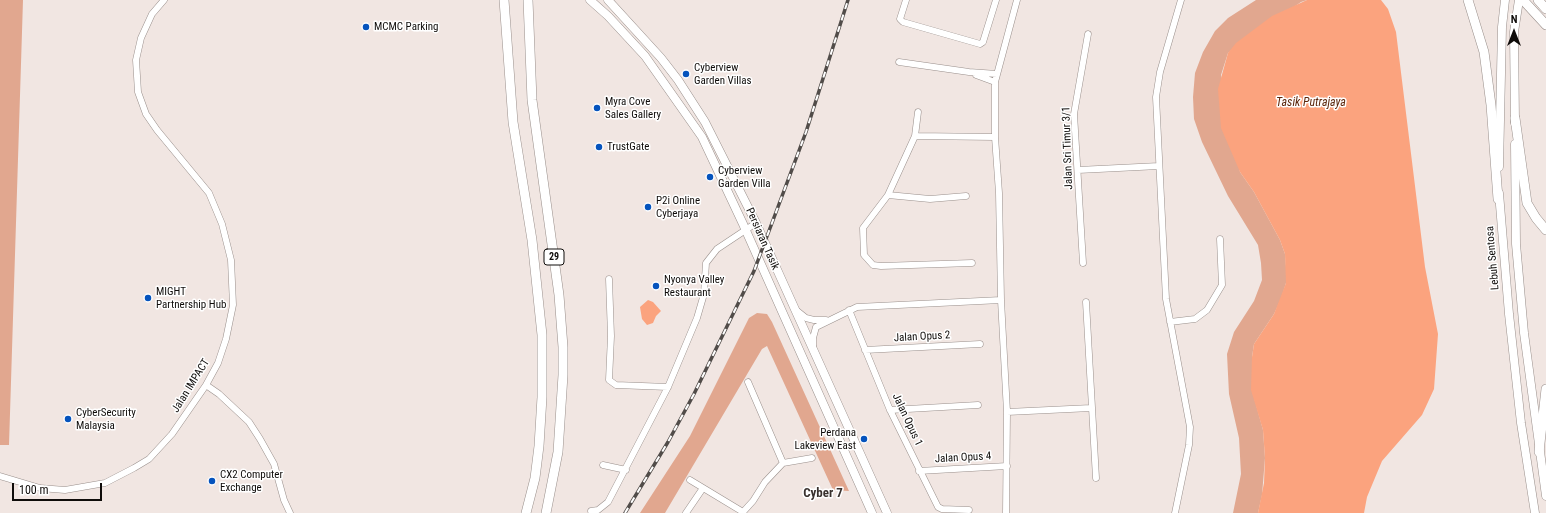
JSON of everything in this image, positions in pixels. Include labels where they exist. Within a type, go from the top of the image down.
[{"type":"highway","name":"29","points":[[504,0],[513,122],[532,240],[542,335],[542,397],[539,446],[535,478],[526,513]]},
{"type":"highway","name":"29","points":[[528,0],[532,100],[559,295],[563,347],[563,375],[558,452],[546,513]]},
{"type":"highway","points":[[1468,0],[1484,52],[1491,105],[1498,199]]},
{"type":"highway","points":[[1523,0],[1545,24]]},
{"type":"highway","points":[[1515,118],[1528,203],[1536,218],[1546,230]]},
{"type":"highway","points":[[1539,452],[1545,413],[1546,389]]},
{"type":"main road","name":"Persiaran Tasik","points":[[590,0],[608,16],[645,56],[688,115],[702,137],[720,172],[872,513]]},
{"type":"main road","name":"Persiaran Tasik","points":[[608,0],[661,58],[678,80],[706,122],[756,224],[886,513]]},
{"type":"main road","name":"Lebuh Sentosa","points":[[1506,0],[1502,27],[1498,199],[1521,423],[1534,513]]},
{"type":"main road","points":[[1519,0],[1514,32],[1516,244],[1524,333],[1546,496]]},
{"type":"street","name":"Jalan IMPACT","points":[[0,476],[40,488],[65,490],[105,483],[134,468],[148,459],[172,434],[206,385],[218,363],[226,339],[233,305],[231,260],[222,224],[213,202],[203,185],[157,130],[146,114],[138,92],[136,60],[139,44],[143,30],[152,14],[164,0]]},
{"type":"street","points":[[906,0],[900,21],[980,44],[983,42],[996,0]]},
{"type":"street","points":[[1006,513],[1007,412],[1000,300],[999,193],[995,137],[995,82],[1017,0]]},
{"type":"street","points":[[1175,513],[1189,445],[1190,427],[1170,322],[1166,292],[1159,166],[1157,88],[1181,0]]},
{"type":"street","name":"Jalan Sri Timur 3/1","points":[[1083,263],[1074,123],[1075,106],[1088,34]]},
{"type":"street","points":[[899,62],[969,72],[996,74]]},
{"type":"street","points":[[969,72],[995,82]]},
{"type":"street","points":[[918,112],[915,136],[888,195],[863,228],[864,255],[874,265],[907,266],[972,263]]},
{"type":"street","points":[[915,136],[995,137]]},
{"type":"street","points":[[1078,170],[1159,166]]},
{"type":"street","points":[[888,195],[930,199],[966,196]]},
{"type":"street","points":[[591,511],[598,510],[608,502],[668,387],[697,318],[704,294],[706,263],[717,249],[756,224]]},
{"type":"street","points":[[1170,322],[1195,319],[1207,310],[1222,285],[1220,239]]},
{"type":"street","points":[[609,279],[611,336],[609,380],[616,385],[668,387]]},
{"type":"street","points":[[814,352],[813,338],[816,327],[849,310],[869,306],[1000,300]]},
{"type":"street","points":[[1086,302],[1096,478]]},
{"type":"street","points":[[793,308],[806,318],[814,320],[829,320]]},
{"type":"street","name":"Jalan Opus 1","points":[[849,310],[890,410],[938,507],[942,509],[969,510]]},
{"type":"street","name":"Jalan Opus 2","points":[[865,350],[980,344]]},
{"type":"street","points":[[748,382],[783,463]]},
{"type":"street","points":[[206,385],[220,394],[249,422],[274,464],[284,500],[290,513]]},
{"type":"street","points":[[890,410],[978,405]]},
{"type":"street","points":[[1007,412],[1091,408]]},
{"type":"street","points":[[690,480],[744,512],[765,482],[783,463],[812,458]]},
{"type":"street","points":[[603,465],[626,470]]},
{"type":"street","name":"Jalan Opus 4","points":[[919,471],[1007,466]]},
{"type":"street","points":[[686,513],[703,488]]},
{"type":"shaded area","points":[[0,0],[23,0],[9,445],[0,445]]},
{"type":"shaded area","points":[[1256,0],[1307,0],[1301,2],[1228,53],[1221,75],[1240,172],[1254,192],[1280,240],[1285,254],[1286,267],[1286,283],[1281,299],[1274,314],[1254,344],[1252,357],[1252,390],[1263,430],[1265,458],[1262,495],[1258,513],[1233,513],[1241,474],[1239,438],[1229,394],[1227,354],[1234,332],[1254,301],[1262,280],[1261,263],[1258,245],[1228,196],[1202,142],[1194,119],[1193,97],[1195,73],[1203,52],[1215,31],[1228,18]]},
{"type":"shaded area","points":[[757,313],[767,314],[772,322],[849,491],[833,490],[767,346],[762,349],[665,513],[640,513],[690,436],[749,318]]},
{"type":"water","name":"Tasik Putrajaya","points":[[1307,0],[1381,0],[1388,9],[1396,32],[1425,267],[1438,334],[1434,389],[1422,415],[1382,461],[1367,497],[1364,513],[1258,513],[1264,483],[1265,458],[1263,430],[1251,390],[1252,357],[1254,344],[1274,314],[1286,283],[1285,254],[1280,240],[1254,192],[1240,172],[1221,128],[1218,89],[1228,53],[1236,43],[1272,16]]},
{"type":"water","points":[[648,300],[653,302],[661,311],[656,316],[653,323],[647,325],[642,319],[640,307]]},
{"type":"railway","points":[[625,513],[668,442],[694,394],[754,271],[806,132],[848,0]]},
{"type":"place","name":"MCMC Parking","points":[[366,27]]},
{"type":"place","name":"Cyberview Garden Villas","points":[[686,74]]},
{"type":"place","name":"Myra Cove Sales Gallery","points":[[597,108]]},
{"type":"place","name":"TrustGate","points":[[599,147]]},
{"type":"place","name":"Cyberview Garden Villa","points":[[710,177]]},
{"type":"place","name":"P2i Online Cyberjaya","points":[[648,207]]},
{"type":"place","name":"Nyonya Valley Restaurant","points":[[656,286]]},
{"type":"place","name":"MIGHT Partnership Hub","points":[[148,298]]},
{"type":"place","name":"CyberSecurity Malaysia","points":[[68,419]]},
{"type":"place","name":"Perdana Lakeview East","points":[[864,439]]},
{"type":"place","name":"CX2 Computer Exchange","points":[[212,481]]},
{"type":"district","name":"Cyber 7","points":[[823,494]]}]
